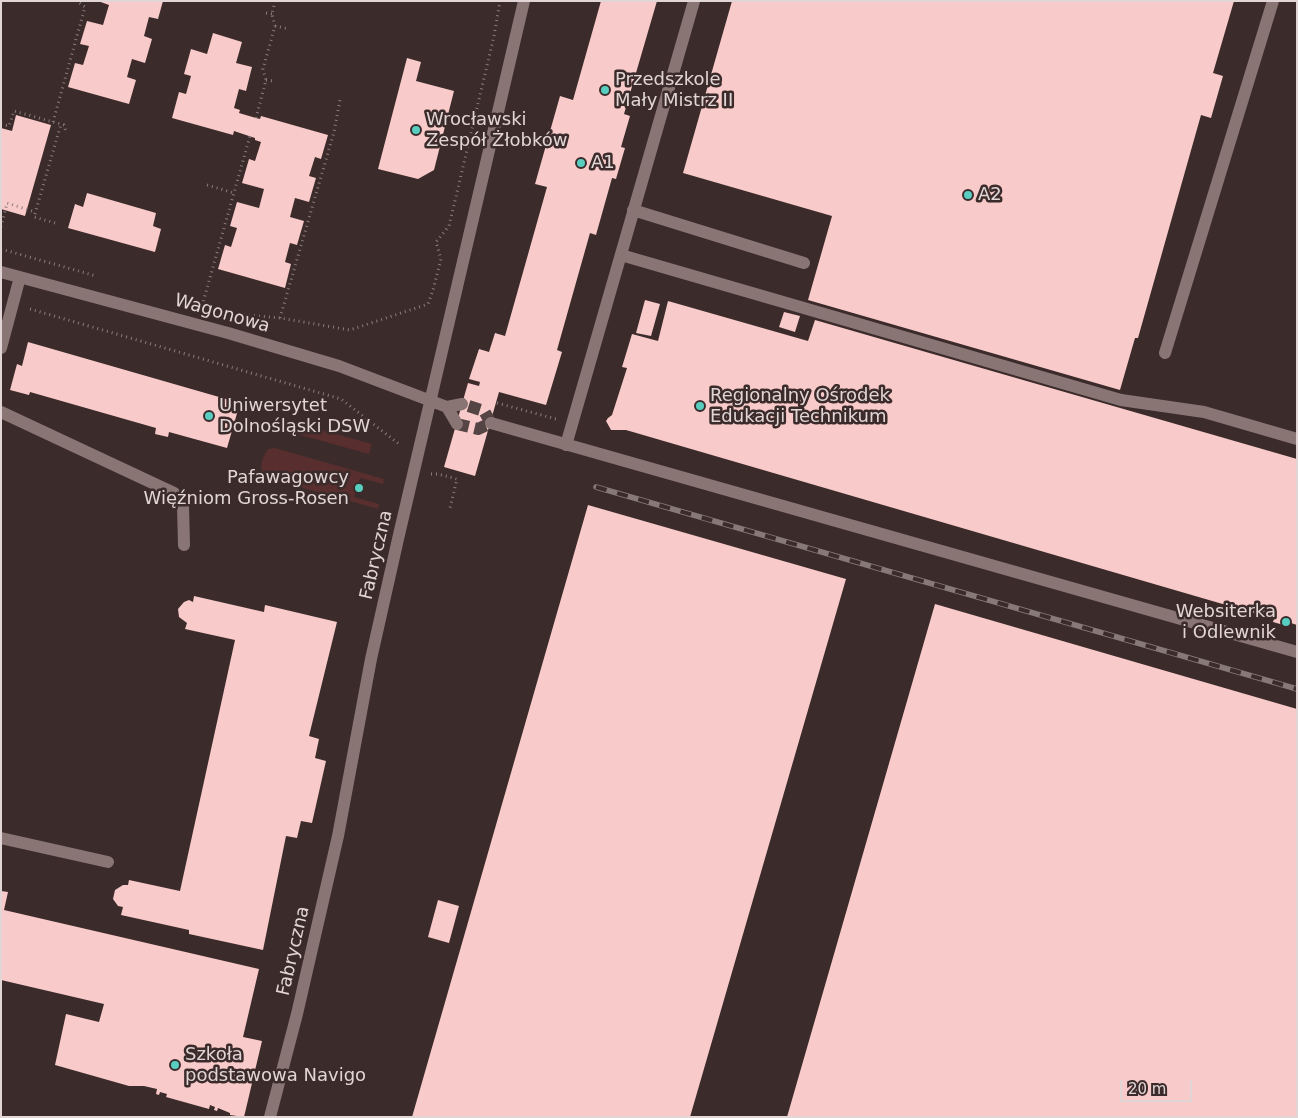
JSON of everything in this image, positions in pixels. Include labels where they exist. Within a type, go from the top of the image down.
[{"type":"street","name":"Fabryczna","points":[[270,1117],[297,1014],[336,845],[372,660],[430,400],[524,1]]},
{"type":"street","points":[[566,445],[694,1]]},
{"type":"street","points":[[1164,353],[1273,1]]},
{"type":"street","points":[[634,210],[804,263]]},
{"type":"street","points":[[621,254],[1121,400],[1204,412],[1297,439]]},
{"type":"street","name":"Wagonowa","points":[[1,272],[219,330],[329,363],[447,407]]},
{"type":"street","points":[[1,348],[20,277]]},
{"type":"street","points":[[457,424],[447,407],[462,404]]},
{"type":"street","points":[[1,412],[174,493],[183,505],[184,545]]},
{"type":"street","points":[[490,423],[1297,652]]},
{"type":"street","points":[[1,838],[108,862]]},
{"type":"path","points":[[53,122],[86,7],[77,1]]},
{"type":"path","points":[[256,118],[266,80],[263,69],[275,26],[272,14],[275,1]]},
{"type":"path","points":[[226,312],[280,318],[350,330],[428,304],[434,290],[441,259],[436,242],[449,226],[494,36],[500,1]]},
{"type":"path","points":[[266,13],[272,14]]},
{"type":"path","points":[[275,26],[289,29]]},
{"type":"path","points":[[266,80],[273,81]]},
{"type":"path","points":[[280,318],[334,132],[340,100]]},
{"type":"path","points":[[1,124],[9,126],[14,112],[64,125],[66,132]]},
{"type":"path","points":[[55,223],[34,217],[61,124]]},
{"type":"path","points":[[202,306],[250,136]]},
{"type":"path","points":[[207,185],[234,193]]},
{"type":"path","points":[[1,226],[8,203],[35,212]]},
{"type":"path","points":[[1,249],[98,277]]},
{"type":"path","points":[[12,303],[341,400],[399,444]]},
{"type":"path","points":[[195,304],[210,308]]},
{"type":"path","points":[[496,403],[572,423]]},
{"type":"path","points":[[414,474],[438,474],[457,479],[450,508]]},
{"type":"shaded area","points":[[274,417],[372,444],[369,454],[271,427]]},
{"type":"shaded area","points":[[275,448],[384,479],[383,484],[360,478],[354,497],[379,504],[378,509],[267,478],[261,468],[262,460],[268,449]]},
{"type":"building","points":[[98,1],[163,1],[158,19],[149,17],[144,36],[152,39],[145,63],[132,59],[127,77],[136,80],[129,104],[68,87],[75,63],[83,65],[89,46],[80,44],[87,21],[103,25],[109,5]]},
{"type":"building","name":"A1","points":[[601,1],[657,1],[624,114],[630,116],[621,147],[625,148],[616,179],[612,178],[596,235],[590,233],[557,350],[562,352],[546,405],[499,392],[475,476],[444,467],[468,383],[479,386],[480,382],[469,379],[479,349],[489,352],[495,333],[505,336],[547,187],[535,184],[560,96],[573,100]]},
{"type":"building","name":"A2","points":[[732,1],[1234,1],[1213,73],[1223,76],[1211,118],[1201,115],[1138,338],[1135,338],[1120,390],[808,300],[832,216],[683,173]]},
{"type":"building","points":[[213,33],[242,42],[236,63],[252,67],[246,91],[239,89],[234,108],[240,110],[239,113],[260,119],[261,116],[328,135],[321,159],[315,157],[309,176],[316,178],[309,202],[295,198],[290,217],[304,221],[297,245],[290,243],[285,262],[291,264],[285,288],[218,269],[225,245],[231,247],[237,228],[230,226],[237,202],[259,208],[264,189],[242,183],[249,159],[255,161],[261,142],[234,131],[233,135],[172,118],[179,92],[186,94],[191,76],[184,74],[191,49],[207,54]]},
{"type":"building","name":"Wrocławski Zespół Żłobków","points":[[407,58],[421,62],[416,81],[454,91],[434,170],[418,179],[378,169]]},
{"type":"building","points":[[16,115],[51,125],[25,216],[1,209],[1,128],[12,131]]},
{"type":"building","points":[[87,193],[156,213],[153,226],[161,229],[155,252],[68,228],[75,204],[83,207]]},
{"type":"building","points":[[645,300],[660,304],[651,336],[636,333]]},
{"type":"building","points":[[668,301],[808,341],[815,320],[1297,459],[1297,625],[1288,622],[1287,626],[1273,622],[1274,619],[626,430],[611,430],[606,421],[612,415],[627,368],[622,367],[632,334],[658,341]]},
{"type":"building","points":[[784,312],[800,316],[795,332],[779,327]]},
{"type":"building","points":[[28,342],[240,403],[227,448],[169,432],[168,437],[155,434],[156,428],[30,392],[29,395],[10,390],[17,364],[22,366]]},
{"type":"building","points":[[588,505],[846,579],[690,1117],[412,1117]]},
{"type":"building","points":[[194,596],[264,612],[265,605],[337,622],[309,736],[319,739],[315,758],[326,761],[312,823],[301,821],[297,838],[286,836],[263,950],[189,934],[189,930],[121,915],[123,907],[118,906],[113,899],[115,890],[123,885],[128,885],[129,880],[180,891],[235,640],[185,629],[187,623],[179,617],[178,609],[184,602],[189,600],[193,602]]},
{"type":"building","points":[[935,604],[1297,709],[1297,1117],[787,1117]]},
{"type":"building","points":[[1,891],[8,892],[4,910],[259,969],[243,1037],[262,1041],[244,1117],[230,1115],[230,1113],[218,1108],[217,1111],[214,1110],[215,1107],[210,1105],[209,1109],[166,1097],[167,1094],[160,1092],[159,1095],[156,1094],[157,1089],[144,1086],[129,1086],[55,1065],[66,1014],[99,1022],[104,1004],[1,980]]},
{"type":"building","points":[[438,900],[459,906],[449,943],[428,937]]},
{"type":"tunnel","points":[[457,424],[478,429],[491,423],[484,411],[462,404]]},
{"type":"railway","points":[[596,487],[1297,689]]},
{"type":"place","name":"Przedszkole Mały Mistrz II","points":[[605,90]]},
{"type":"place","name":"Wrocławski Zespół Żłobków","points":[[416,130]]},
{"type":"place","name":"A1","points":[[581,163]]},
{"type":"place","name":"A2","points":[[968,195]]},
{"type":"place","name":"Regionalny Ośrodek Edukacji Technikum","points":[[700,406]]},
{"type":"place","name":"Uniwersytet Dolnośląski DSW","points":[[209,416]]},
{"type":"place","name":"Pafawagowcy Więźniom Gross-Rosen","points":[[359,488]]},
{"type":"place","name":"Websiterka i Odlewnik","points":[[1286,622]]},
{"type":"place","name":"Szkoła podstawowa Navigo","points":[[175,1065]]}]
